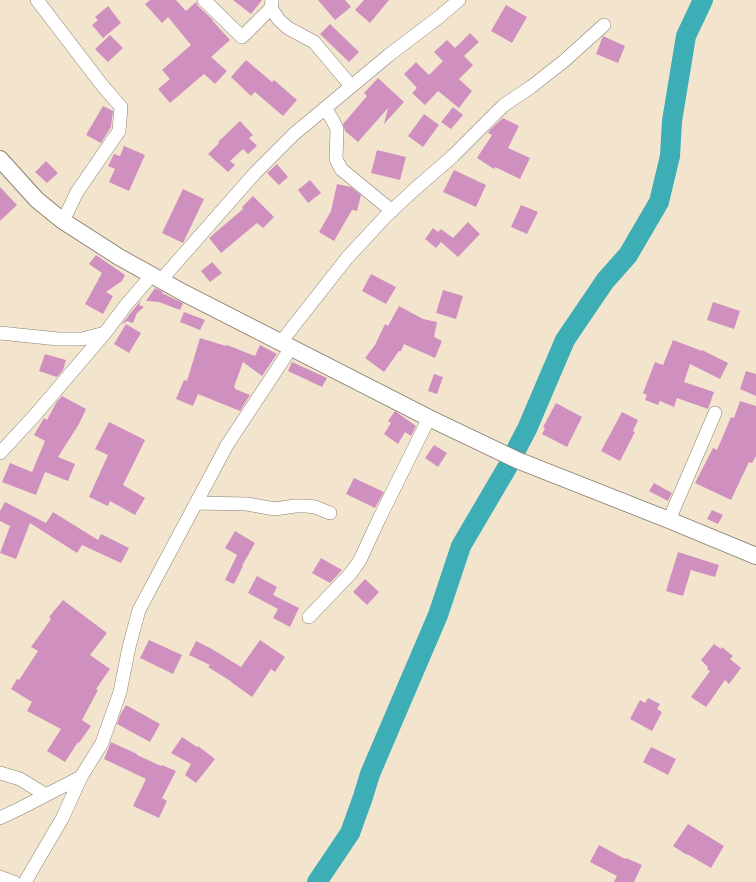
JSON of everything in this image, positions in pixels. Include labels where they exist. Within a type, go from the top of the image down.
[{"type":"street","points":[[37,0],[102,86],[121,107],[119,131],[77,192],[63,221]]},
{"type":"street","points":[[204,0],[242,37],[271,4],[279,20],[288,28],[314,42],[351,86]]},
{"type":"street","points":[[0,453],[106,333],[126,305],[156,277],[294,134],[389,55],[459,0]]},
{"type":"street","points":[[25,882],[63,817],[81,777],[102,743],[120,692],[129,647],[140,610],[227,445],[286,345],[347,258],[392,211],[453,156],[504,105],[531,87],[564,61],[604,25]]},
{"type":"street","points":[[325,108],[337,129],[336,159],[341,168],[392,211]]},
{"type":"street","points":[[0,159],[37,200],[63,221],[119,257],[286,345],[429,418],[517,460],[669,520],[755,551]]},
{"type":"street","points":[[0,333],[58,339],[82,339],[106,333]]},
{"type":"street","points":[[669,520],[715,413]]},
{"type":"street","points":[[308,617],[351,573],[360,560],[429,418]]},
{"type":"street","points":[[197,503],[246,504],[275,509],[306,506],[315,507],[330,512]]},
{"type":"street","points":[[0,773],[20,779],[46,795]]},
{"type":"street","points":[[0,818],[81,777]]},
{"type":"street","points":[[0,877],[14,882]]},
{"type":"building","points":[[150,0],[176,0],[186,11],[196,2],[230,40],[211,57],[227,71],[215,84],[204,74],[170,103],[158,89],[170,79],[162,70],[191,45],[168,17],[162,23],[145,4]]},
{"type":"building","points":[[233,0],[262,0],[251,14]]},
{"type":"building","points":[[318,0],[345,0],[351,7],[335,20]]},
{"type":"building","points":[[364,0],[389,0],[370,23],[355,10]]},
{"type":"building","points":[[506,5],[527,17],[512,43],[491,31]]},
{"type":"building","points":[[108,6],[121,23],[103,38],[92,25],[98,20],[95,17]]},
{"type":"building","points":[[330,24],[359,52],[349,62],[320,34]]},
{"type":"building","points":[[470,33],[479,42],[464,56],[473,65],[459,79],[472,91],[459,108],[438,91],[425,105],[412,93],[417,88],[404,74],[416,62],[429,75],[443,61],[434,52],[447,40],[455,48]]},
{"type":"building","points":[[110,35],[123,48],[108,62],[95,49]]},
{"type":"building","points":[[603,36],[625,46],[618,63],[596,54]]},
{"type":"building","points":[[246,60],[272,82],[274,80],[297,100],[283,116],[255,92],[251,96],[231,77]]},
{"type":"building","points":[[378,78],[404,102],[384,124],[388,108],[358,142],[345,131],[343,124],[367,96],[364,93]]},
{"type":"building","points":[[103,106],[113,111],[111,127],[101,143],[86,135]]},
{"type":"building","points":[[453,107],[463,115],[451,129],[441,122]]},
{"type":"building","points":[[424,114],[439,125],[423,147],[408,136]]},
{"type":"building","points":[[503,118],[519,126],[508,148],[530,158],[520,179],[495,167],[494,169],[477,158],[492,135],[488,133]]},
{"type":"building","points":[[240,121],[253,135],[249,138],[257,146],[248,154],[243,149],[230,161],[235,165],[228,172],[208,154]]},
{"type":"building","points":[[124,146],[145,155],[129,191],[109,182],[115,169],[108,166],[114,154],[120,156]]},
{"type":"building","points":[[377,150],[406,157],[400,180],[371,173]]},
{"type":"building","points":[[46,161],[58,173],[47,183],[35,172]]},
{"type":"building","points":[[277,164],[288,177],[279,185],[267,173]]},
{"type":"building","points":[[454,170],[486,185],[476,207],[443,192]]},
{"type":"building","points":[[310,180],[321,193],[308,203],[298,190]]},
{"type":"building","points":[[337,184],[351,187],[361,195],[357,211],[352,210],[334,241],[319,232],[331,211]]},
{"type":"building","points":[[0,187],[17,205],[0,221]]},
{"type":"building","points":[[183,189],[204,199],[183,243],[162,233]]},
{"type":"building","points":[[253,196],[274,217],[263,228],[257,223],[221,253],[209,238],[243,209],[242,207]]},
{"type":"building","points":[[521,205],[538,212],[527,234],[511,227]]},
{"type":"building","points":[[468,222],[480,234],[458,257],[441,242],[436,248],[425,239],[433,228],[438,232],[441,229],[453,238]]},
{"type":"building","points":[[96,255],[125,275],[122,281],[106,292],[113,296],[103,314],[85,304],[102,273],[89,264]]},
{"type":"building","points":[[212,262],[222,273],[210,282],[201,271]]},
{"type":"building","points":[[371,274],[396,287],[386,304],[362,291]]},
{"type":"building","points":[[155,288],[183,303],[180,310],[159,302],[146,301]]},
{"type":"building","points":[[443,290],[463,296],[456,319],[436,313]]},
{"type":"building","points":[[141,300],[139,305],[144,307],[137,313],[133,323],[127,321],[122,324]]},
{"type":"building","points":[[713,302],[740,311],[734,329],[707,320]]},
{"type":"building","points":[[399,306],[423,319],[437,322],[434,337],[442,341],[435,358],[404,344],[401,351],[399,351],[384,372],[365,358],[375,345],[385,324],[388,326]]},
{"type":"building","points":[[184,312],[205,320],[200,330],[180,322]]},
{"type":"building","points":[[126,324],[141,333],[129,353],[114,344]]},
{"type":"building","points":[[200,338],[226,346],[227,345],[255,356],[260,345],[277,354],[262,376],[243,362],[234,387],[235,389],[250,395],[240,411],[198,394],[193,406],[176,399],[184,380],[187,381]]},
{"type":"building","points":[[673,340],[702,350],[728,363],[720,379],[690,364],[684,382],[714,392],[708,409],[677,398],[674,407],[660,401],[658,405],[645,400],[647,395],[643,393],[655,362],[663,365]]},
{"type":"building","points":[[45,354],[66,360],[63,370],[57,377],[39,371]]},
{"type":"building","points":[[292,362],[327,378],[322,387],[288,371]]},
{"type":"building","points":[[746,371],[756,374],[756,396],[740,389]]},
{"type":"building","points":[[434,374],[443,377],[437,394],[428,391]]},
{"type":"building","points":[[62,396],[86,409],[79,424],[58,457],[75,464],[68,481],[45,472],[36,495],[2,482],[10,463],[32,472],[45,441],[34,435],[44,418],[47,420],[56,403]]},
{"type":"building","points":[[740,401],[756,406],[756,456],[752,463],[749,462],[731,500],[695,483],[713,448],[717,450],[731,417],[734,418]]},
{"type":"building","points":[[556,403],[582,417],[567,447],[542,434],[545,428],[543,427]]},
{"type":"building","points":[[395,411],[416,426],[411,436],[405,432],[398,444],[384,434],[391,423],[388,421]]},
{"type":"building","points":[[622,412],[638,420],[633,431],[635,432],[620,461],[601,451]]},
{"type":"building","points":[[109,422],[145,440],[123,485],[145,498],[135,515],[110,501],[108,506],[89,497],[108,455],[95,449]]},
{"type":"building","points":[[434,445],[447,453],[438,467],[425,458]]},
{"type":"building","points":[[354,478],[384,492],[375,508],[346,494]]},
{"type":"building","points":[[654,483],[672,493],[668,501],[649,491]]},
{"type":"building","points":[[5,502],[46,523],[53,512],[98,540],[101,534],[129,548],[121,563],[82,545],[77,553],[30,523],[16,559],[0,553],[10,526],[0,521],[0,511]]},
{"type":"building","points":[[712,510],[723,515],[718,524],[707,519]]},
{"type":"building","points":[[235,531],[255,543],[234,584],[225,580],[237,555],[225,548]]},
{"type":"building","points":[[678,552],[719,565],[715,577],[691,570],[683,596],[666,591]]},
{"type":"building","points":[[321,558],[342,570],[330,583],[312,573]]},
{"type":"building","points":[[257,576],[277,587],[273,595],[299,608],[290,627],[273,618],[278,609],[248,593]]},
{"type":"building","points":[[365,579],[379,592],[367,605],[353,592]]},
{"type":"building","points":[[63,600],[107,633],[90,655],[110,669],[96,689],[98,690],[82,720],[91,726],[65,762],[47,751],[61,729],[27,711],[32,702],[11,689],[17,679],[19,680],[38,651],[31,647],[51,619],[49,617]]},
{"type":"building","points":[[149,640],[182,655],[173,674],[140,658]]},
{"type":"building","points":[[260,640],[285,657],[275,672],[271,669],[252,697],[208,667],[210,665],[189,655],[196,641],[241,667]]},
{"type":"building","points":[[714,644],[721,649],[722,647],[733,656],[730,659],[741,668],[729,684],[725,680],[706,707],[691,697],[710,671],[701,660]]},
{"type":"building","points":[[648,698],[660,704],[657,709],[662,712],[652,731],[630,719],[640,700],[645,703]]},
{"type":"building","points":[[126,705],[160,724],[150,742],[117,724]]},
{"type":"building","points":[[182,737],[197,747],[198,746],[215,759],[196,783],[185,775],[191,764],[171,753]]},
{"type":"building","points":[[111,742],[161,766],[162,765],[176,771],[162,798],[167,801],[159,818],[133,806],[146,779],[104,759]]},
{"type":"building","points":[[651,747],[676,759],[668,775],[643,762]]},
{"type":"building","points":[[688,824],[724,846],[711,868],[673,846]]},
{"type":"building","points":[[599,845],[625,859],[626,858],[642,865],[634,882],[614,882],[617,876],[590,862]]},
{"type":"waterway","points":[[517,448],[527,429],[565,340],[605,281],[628,255],[659,202],[670,156],[672,121],[686,36],[703,0]]},
{"type":"waterway","points":[[317,882],[350,833],[370,774],[438,615],[461,546],[508,466]]}]
